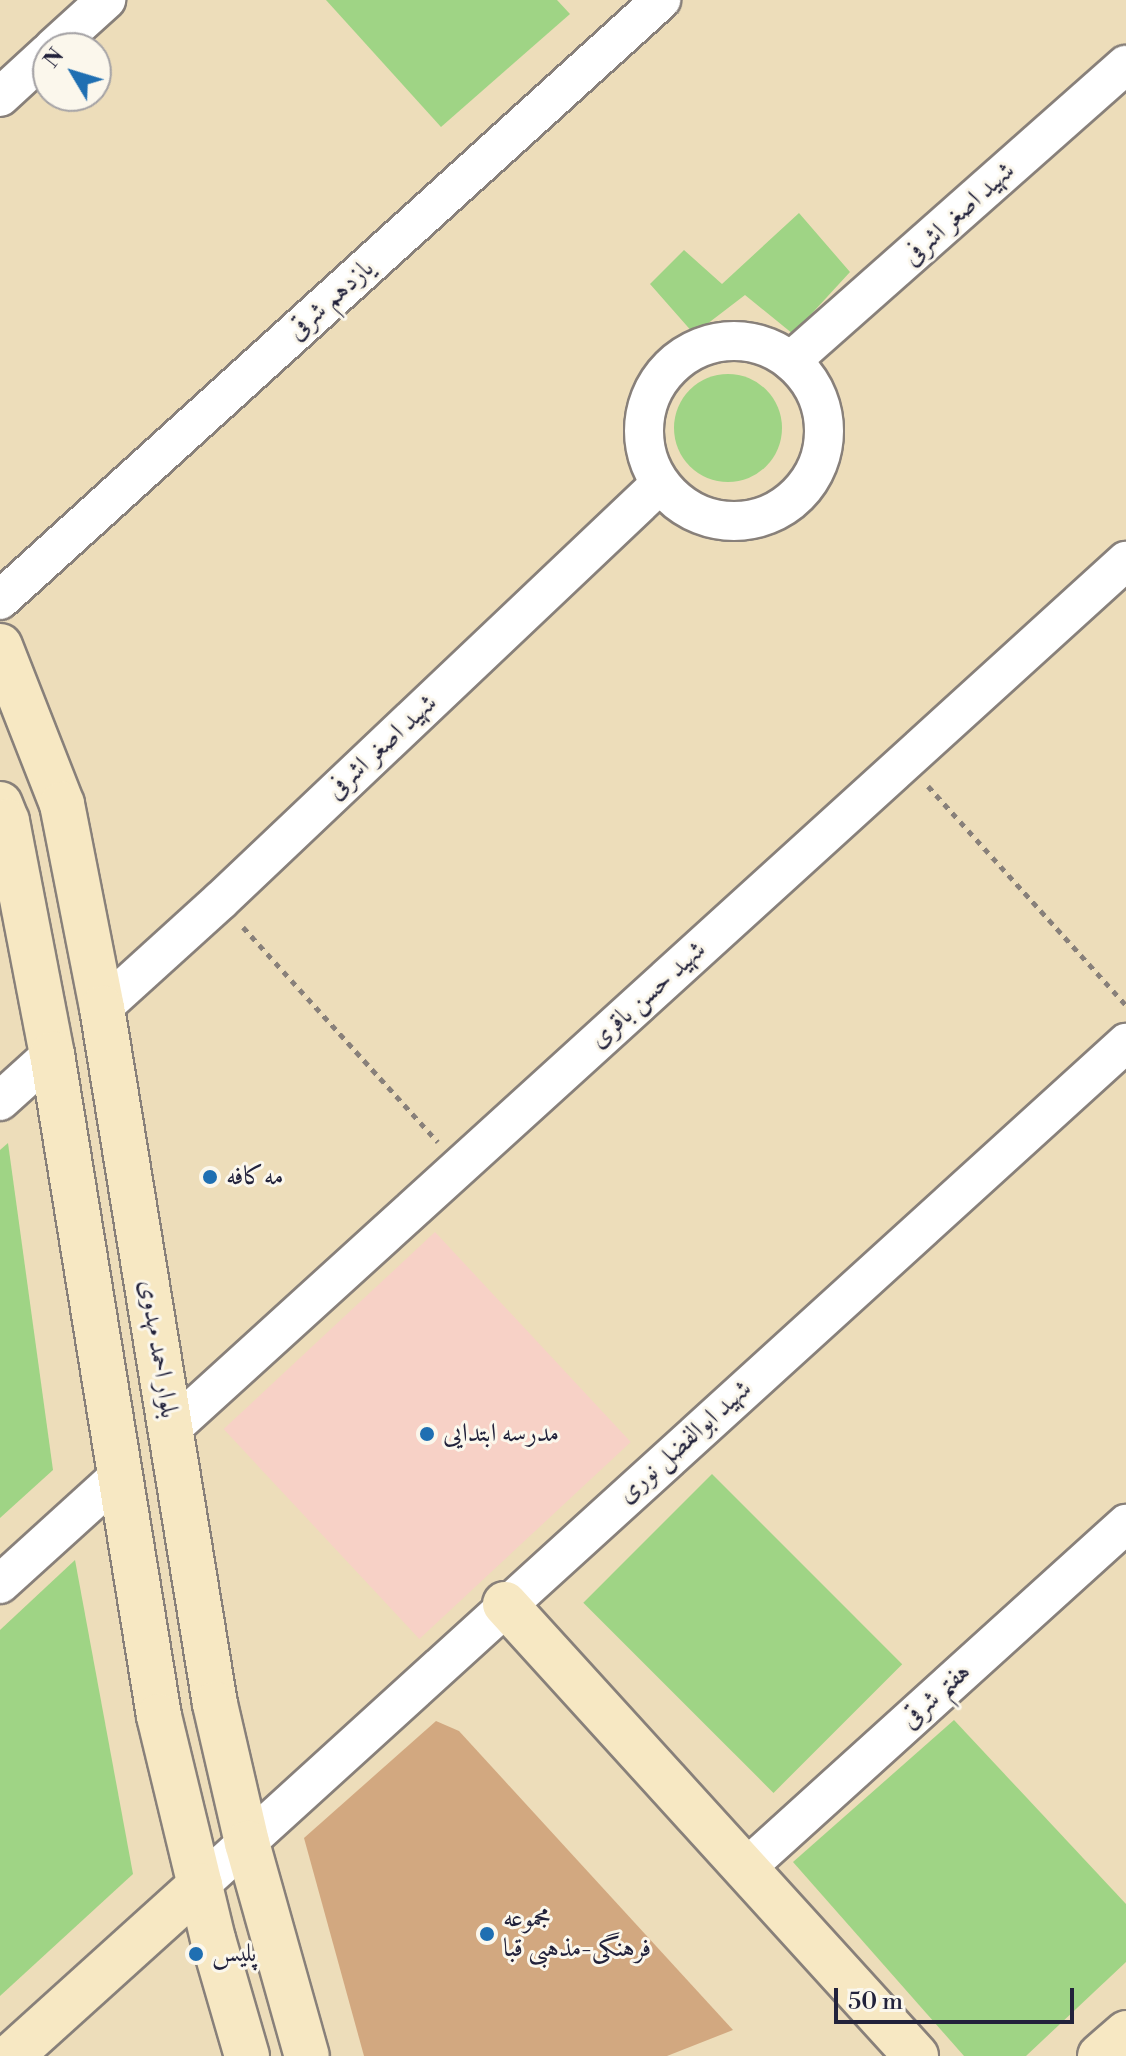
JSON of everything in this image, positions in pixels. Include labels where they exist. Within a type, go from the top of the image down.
[{"type":"main road","name":"بلوار احمد مهدوی","points":[[0,646],[62,804],[102,1008],[215,1704],[247,1843],[307,2056]]},
{"type":"main road","points":[[0,804],[7,821],[52,1054],[159,1716],[200,1885],[247,2056]]},
{"type":"main road","points":[[505,1604],[916,2056]]},
{"type":"main road","points":[[11,2056],[200,1885]]},
{"type":"main road","points":[[1100,2056],[1126,2033]]},
{"type":"street","points":[[71,32],[106,0]]},
{"type":"street","name":"یازدهم شرقی","points":[[0,600],[661,0]]},
{"type":"street","name":"شهید اصغر اشرفی","points":[[791,361],[1126,65]]},
{"type":"street","points":[[0,97],[32,68]]},
{"type":"street","points":[[725,341],[749,342],[772,349],[791,361],[808,378],[819,399],[824,423],[823,446],[816,469],[787,505],[754,519],[718,521],[696,514],[676,502],[660,484],[648,463],[643,441],[644,417],[651,394],[672,366],[702,346],[725,341]]},
{"type":"street","name":"شهید اصغر اشرفی","points":[[102,1008],[220,901],[660,484]]},
{"type":"street","name":"شهید حسن باقری","points":[[171,1429],[1126,561]]},
{"type":"street","name":"شهید ابوالفضل نوری","points":[[200,1885],[505,1604],[1126,1043]]},
{"type":"street","points":[[0,1101],[52,1054]]},
{"type":"street","points":[[0,1584],[120,1475]]},
{"type":"street","name":"هفتم شرقی","points":[[746,1868],[1126,1524]]},
{"type":"path","points":[[906,761],[1126,1005]]},
{"type":"path","points":[[220,901],[460,1167]]},
{"type":"shaded area","name":"مدرسه ابتدایی","points":[[435,1232],[631,1442],[419,1639],[224,1429]]},
{"type":"green space","points":[[326,0],[557,0],[570,14],[441,127]]},
{"type":"green space","points":[[799,213],[850,272],[793,334],[745,295],[694,334],[650,284],[684,250],[722,284]]},
{"type":"green space","points":[[728,374],[749,378],[766,390],[778,407],[782,428],[778,449],[766,466],[749,478],[728,482],[707,478],[690,466],[678,449],[674,428],[678,407],[690,390],[707,378]]},
{"type":"green space","points":[[8,1143],[53,1470],[0,1518],[0,1150]]},
{"type":"green space","points":[[712,1474],[902,1664],[774,1793],[583,1603]]},
{"type":"green space","points":[[75,1560],[133,1874],[0,1996],[0,1630]]},
{"type":"green space","points":[[954,1720],[1126,1904],[1126,1962],[1026,2056],[964,2056],[793,1862]]},
{"type":"building","name":"مجموعه فرهنگی-مذهبی قبا","points":[[436,1721],[459,1731],[733,2030],[667,2056],[364,2056],[304,1838]]},
{"type":"place","name":"مه‌کافه","points":[[210,1177]]},
{"type":"place","name":"مدرسه ابتدایی","points":[[427,1434]]},
{"type":"place","name":"مجموعه فرهنگی-مذهبی قبا","points":[[487,1934]]},
{"type":"place","name":"پلیس","points":[[196,1954]]}]
